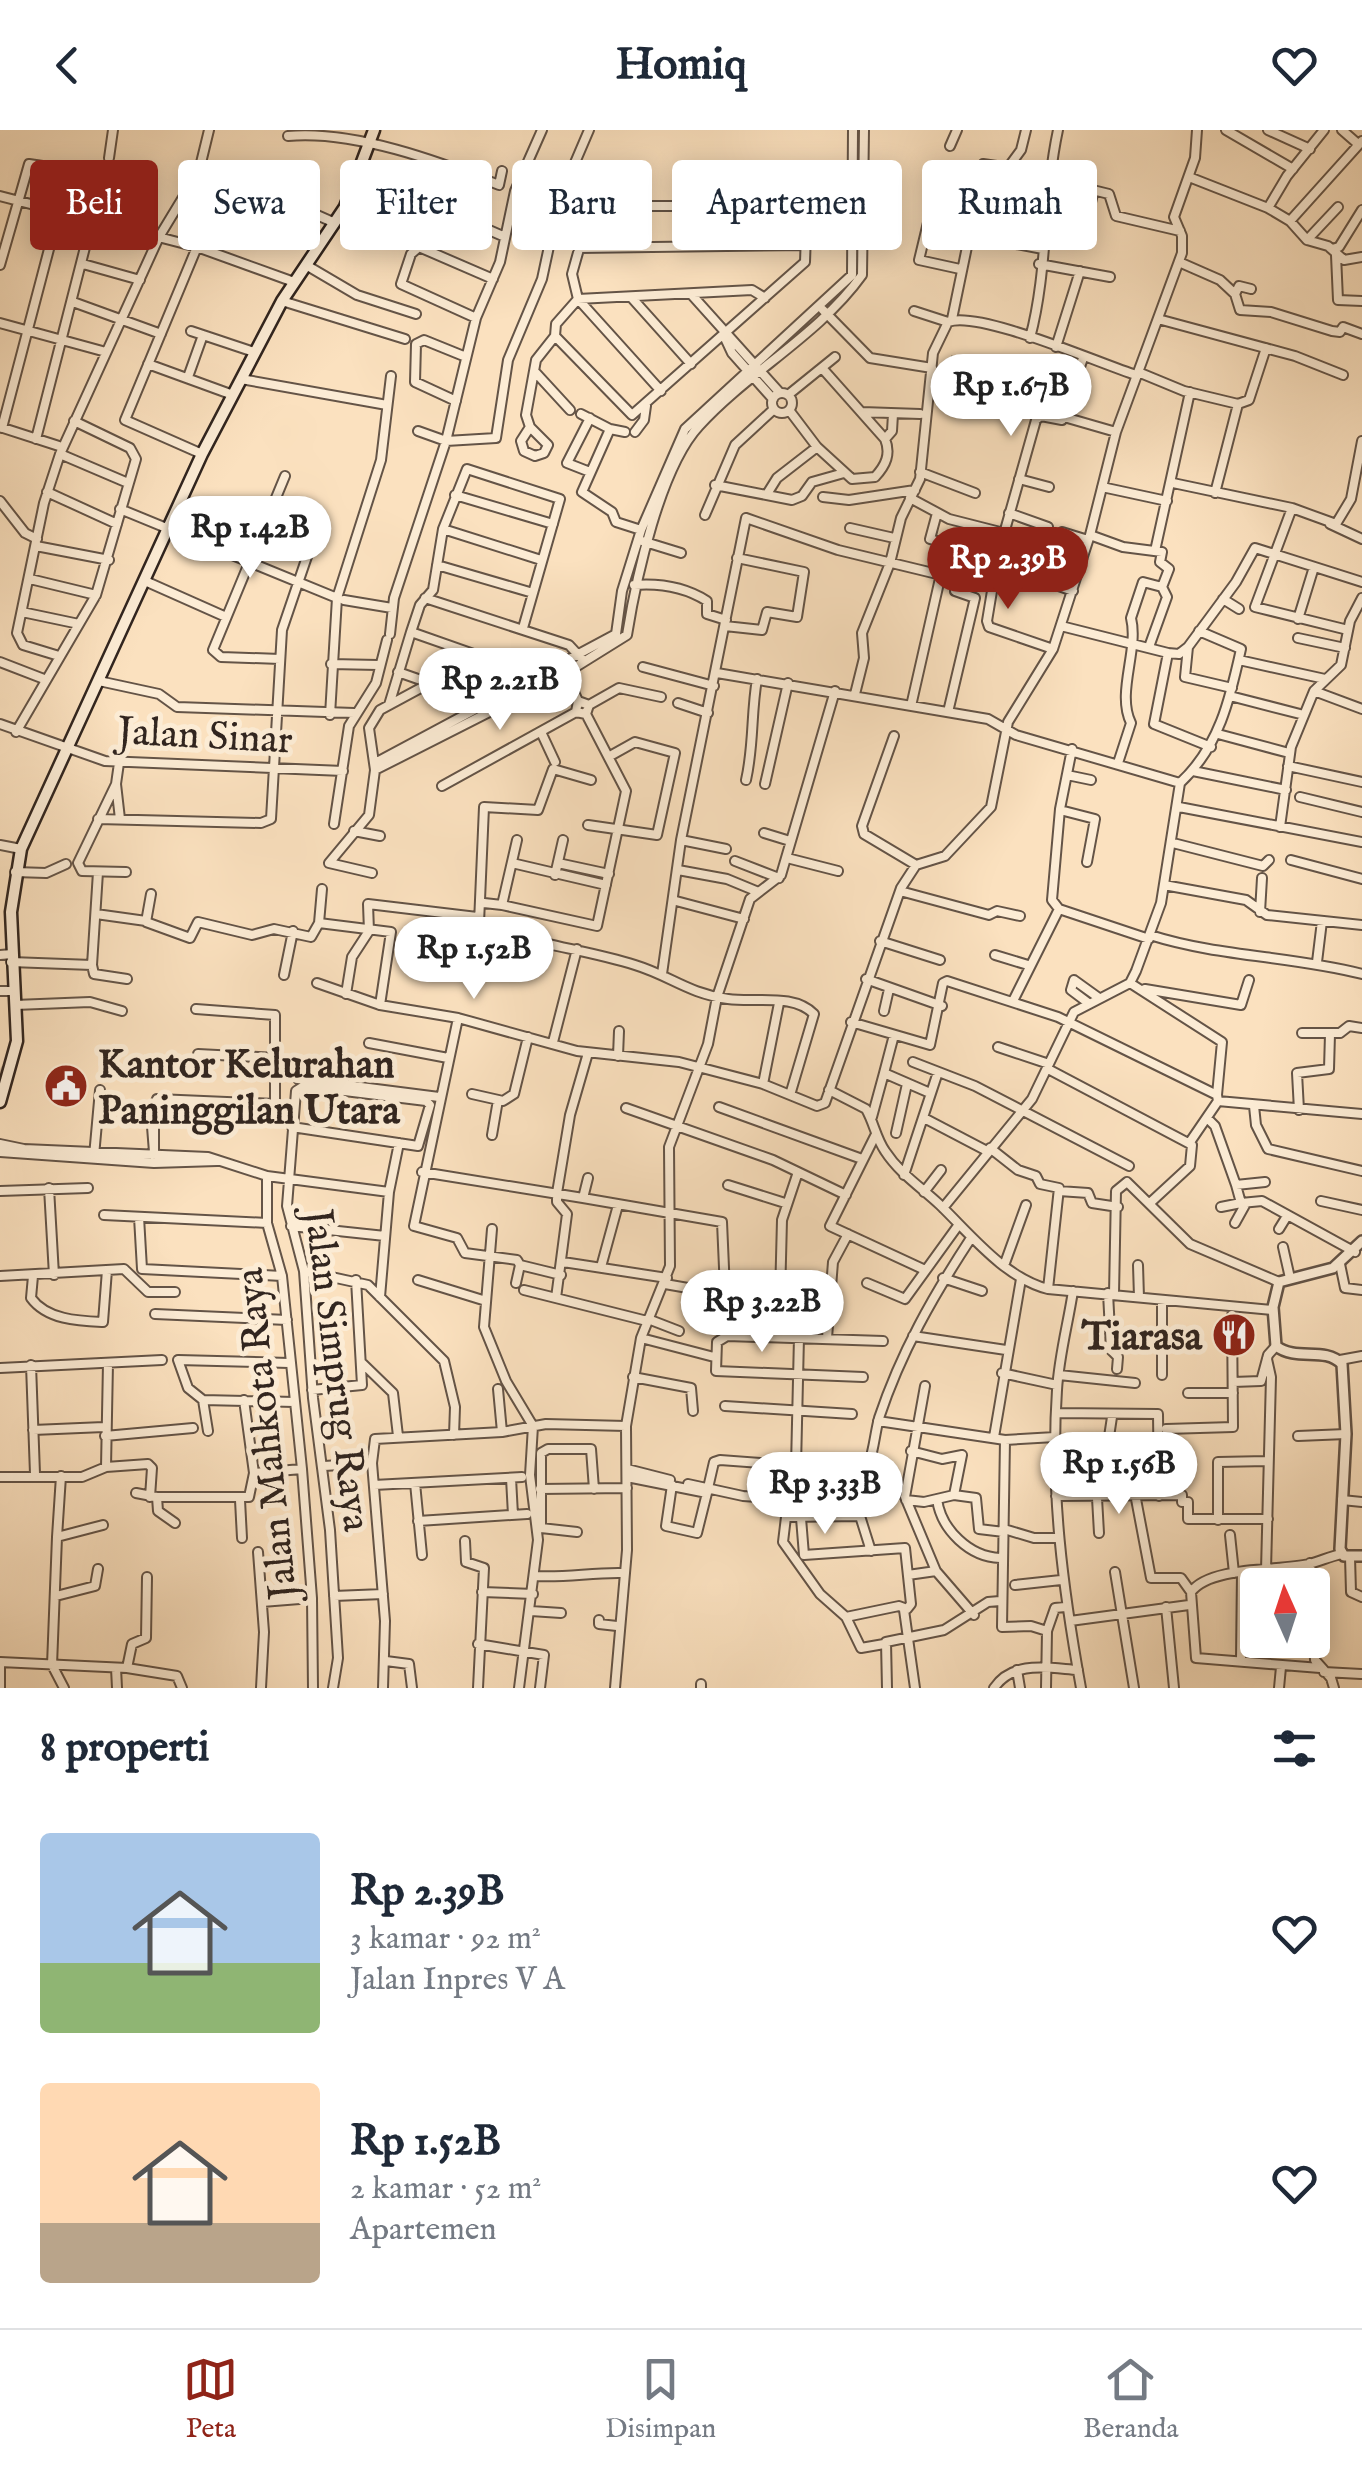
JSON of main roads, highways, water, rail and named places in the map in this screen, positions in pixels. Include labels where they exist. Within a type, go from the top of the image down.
[{"type":"main road","points":[[0,1100],[17,1041],[6,912],[21,849],[202,454],[282,301],[346,207],[372,134]]},
{"type":"place","name":"Kantor Kelurahan Paninggilan Utara","points":[[66,1086]]},
{"type":"place","name":"Tiarasa","points":[[1234,1335]]}]
